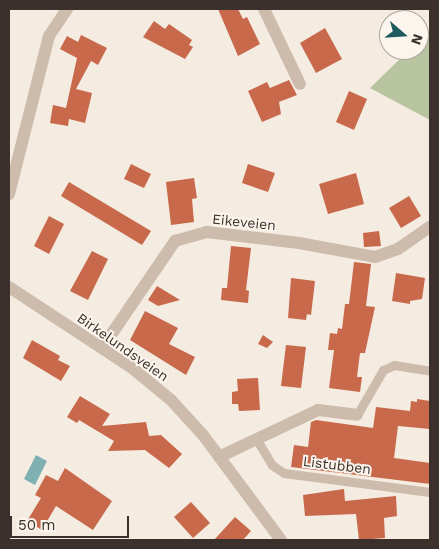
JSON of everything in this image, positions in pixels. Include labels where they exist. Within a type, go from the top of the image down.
[{"type":"street","points":[[9,194],[49,36],[67,9]]},
{"type":"street","points":[[264,9],[300,84]]},
{"type":"street","name":"Eikeveien","points":[[102,348],[175,241],[207,232],[299,243],[375,257],[398,249],[430,227]]},
{"type":"street","name":"Birkelundsveien","points":[[9,286],[102,348],[171,400],[219,458],[281,540]]},
{"type":"street","points":[[219,458],[318,410],[357,415]]},
{"type":"lane","points":[[357,415],[383,370],[394,365],[430,371]]},
{"type":"lane","name":"Listubben","points":[[257,440],[272,465],[284,473],[430,492]]},
{"type":"green space","points":[[429,31],[430,120],[370,88],[399,60],[429,60]]},
{"type":"water","points":[[36,455],[47,461],[35,485],[24,479]]},
{"type":"building","points":[[218,9],[238,9],[243,19],[247,17],[260,44],[238,56]]},
{"type":"building","points":[[154,21],[165,29],[169,24],[192,40],[189,45],[193,47],[185,59],[143,37]]},
{"type":"building","points":[[325,28],[342,59],[316,73],[300,43]]},
{"type":"building","points":[[81,35],[107,48],[98,65],[91,61],[76,89],[92,93],[85,123],[69,119],[68,126],[50,123],[53,105],[66,108],[77,58],[60,49],[67,36],[78,42]]},
{"type":"building","points":[[289,80],[297,95],[279,102],[281,114],[262,122],[248,91],[267,82],[270,88]]},
{"type":"building","points":[[349,91],[367,99],[354,130],[336,122]]},
{"type":"building","points":[[131,164],[151,174],[144,188],[124,179]]},
{"type":"building","points":[[248,164],[275,173],[268,192],[242,183]]},
{"type":"building","points":[[356,173],[364,204],[328,214],[319,184]]},
{"type":"building","points":[[194,178],[197,198],[192,199],[194,222],[171,225],[166,182]]},
{"type":"building","points":[[69,182],[151,231],[142,245],[61,196]]},
{"type":"building","points":[[409,196],[421,216],[401,228],[389,208]]},
{"type":"building","points":[[49,216],[64,224],[49,254],[34,246]]},
{"type":"building","points":[[379,231],[381,246],[364,247],[363,233]]},
{"type":"building","points":[[231,246],[251,248],[246,290],[249,291],[248,303],[221,300],[222,288],[227,288]]},
{"type":"building","points":[[92,251],[108,259],[88,300],[70,291]]},
{"type":"building","points":[[354,262],[371,264],[366,306],[375,307],[365,353],[360,353],[357,377],[362,377],[360,392],[329,388],[334,350],[328,350],[330,333],[337,334],[338,328],[342,329],[345,304],[349,304]]},
{"type":"building","points":[[396,273],[425,278],[422,299],[410,301],[410,304],[392,301]]},
{"type":"building","points":[[291,278],[315,281],[311,315],[307,314],[306,320],[288,318]]},
{"type":"building","points":[[157,286],[180,300],[158,306],[148,300]]},
{"type":"building","points":[[145,311],[178,328],[169,344],[195,357],[186,375],[130,340]]},
{"type":"building","points":[[263,335],[273,342],[267,348],[258,344]]},
{"type":"building","points":[[32,340],[60,356],[58,360],[70,366],[61,381],[23,358]]},
{"type":"building","points":[[286,345],[306,347],[301,388],[281,386]]},
{"type":"building","points":[[258,378],[260,410],[239,411],[238,404],[232,404],[232,392],[238,391],[237,379]]},
{"type":"building","points":[[80,396],[110,414],[102,426],[146,422],[149,436],[161,435],[182,454],[169,468],[145,450],[108,451],[114,441],[79,420],[77,423],[67,417]]},
{"type":"building","points":[[417,399],[430,401],[430,429],[398,426],[394,458],[430,463],[430,484],[291,467],[294,445],[308,447],[311,422],[316,420],[373,428],[376,407],[410,411],[411,401],[417,402]]},
{"type":"building","points":[[65,468],[112,501],[93,530],[56,506],[42,530],[27,521],[41,498],[35,495],[46,475],[58,481]]},
{"type":"building","points":[[344,489],[345,501],[396,496],[397,516],[384,518],[385,538],[359,540],[356,514],[305,516],[303,495]]},
{"type":"building","points":[[191,502],[210,523],[193,538],[174,517]]},
{"type":"building","points":[[235,517],[251,531],[243,540],[214,540]]}]
